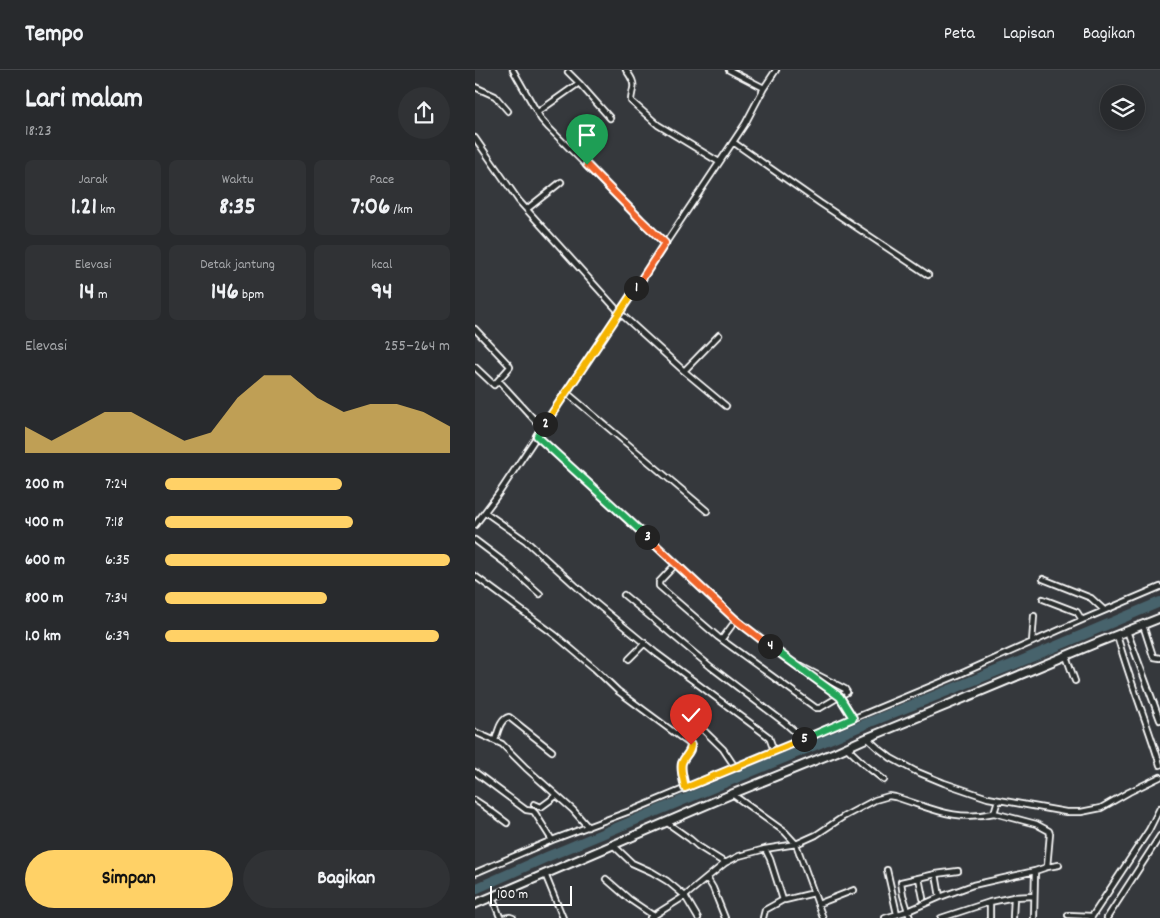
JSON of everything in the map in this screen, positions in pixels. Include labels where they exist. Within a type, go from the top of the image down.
[{"type":"street","points":[[513,70],[549,128],[665,243]]},
{"type":"street","points":[[626,70],[634,85],[631,101],[658,125],[719,162]]},
{"type":"street","points":[[729,70],[764,88]]},
{"type":"street","points":[[475,525],[537,436],[749,118],[764,88],[776,70]]},
{"type":"street","points":[[568,72],[610,118]]},
{"type":"street","points":[[538,112],[579,83]]},
{"type":"street","points":[[475,87],[495,96],[508,111]]},
{"type":"street","points":[[475,138],[519,201],[619,312],[726,406]]},
{"type":"street","points":[[733,142],[820,203],[928,274]]},
{"type":"street","points":[[527,209],[561,182]]},
{"type":"street","points":[[475,329],[510,367],[494,385],[475,367]]},
{"type":"street","points":[[684,371],[719,335]]},
{"type":"street","points":[[499,381],[542,428]]},
{"type":"street","points":[[566,392],[707,511]]},
{"type":"street","points":[[537,436],[736,620],[840,697],[853,718]]},
{"type":"street","points":[[485,512],[526,541],[587,596],[645,643],[769,737],[774,751]]},
{"type":"street","points":[[475,540],[504,562],[540,594]]},
{"type":"street","points":[[676,564],[659,582],[659,586],[722,639],[816,708],[820,708],[846,693],[847,690],[788,660]]},
{"type":"street","points":[[475,576],[555,635],[619,691],[691,745],[691,750],[682,762],[685,788]]},
{"type":"street","points":[[1043,579],[1091,598],[1104,610]]},
{"type":"street","points":[[475,872],[552,840],[588,828],[958,675],[1160,587]]},
{"type":"street","points":[[624,595],[711,668],[785,723],[803,739]]},
{"type":"street","points":[[1043,599],[1077,612],[1082,620]]},
{"type":"street","points":[[1032,642],[1034,616]]},
{"type":"street","points":[[475,904],[732,794],[1160,618]]},
{"type":"street","points":[[722,639],[736,620]]},
{"type":"street","points":[[1143,625],[1153,657],[1160,658]]},
{"type":"street","points":[[1122,633],[1159,717]]},
{"type":"street","points":[[1122,633],[1122,654],[1151,734],[1160,765]]},
{"type":"street","points":[[629,659],[645,643]]},
{"type":"street","points":[[1067,656],[1075,681]]},
{"type":"street","points":[[680,710],[687,714],[723,749],[735,767]]},
{"type":"street","points":[[495,740],[502,722],[509,717],[552,751]]},
{"type":"street","points":[[475,732],[502,744],[525,768],[573,810],[588,828]]},
{"type":"street","points":[[867,738],[891,758],[915,771],[944,783],[988,798],[1067,812],[1101,808],[1160,777]]},
{"type":"street","points":[[847,748],[884,780]]},
{"type":"street","points":[[475,772],[526,810],[533,811],[552,840]]},
{"type":"street","points":[[732,794],[785,832],[796,844],[823,918]]},
{"type":"street","points":[[534,804],[541,807],[557,796]]},
{"type":"street","points":[[606,878],[652,917],[685,896],[725,863],[739,856],[765,849],[796,844],[816,835],[843,817],[875,800],[889,796],[957,816],[980,816],[994,812],[1036,824],[1049,831],[1050,834],[1047,866]]},
{"type":"street","points":[[475,800],[507,823]]},
{"type":"street","points":[[994,812],[998,800]]},
{"type":"street","points":[[1068,915],[1092,917],[1149,830],[1160,808]]},
{"type":"street","points":[[665,822],[725,863]]},
{"type":"street","points":[[1107,918],[1160,836]]},
{"type":"street","points":[[613,845],[632,863],[667,881],[685,896],[698,918]]},
{"type":"street","points":[[765,849],[783,900]]},
{"type":"street","points":[[885,918],[908,911],[973,885],[1035,871],[1047,866],[1059,865]]},
{"type":"street","points":[[887,870],[897,914]]},
{"type":"street","points":[[910,918],[900,883],[902,881],[958,871]]},
{"type":"street","points":[[1034,918],[1035,871]]},
{"type":"street","points":[[545,874],[563,918]]},
{"type":"street","points":[[936,874],[940,897]]},
{"type":"street","points":[[707,878],[725,918]]},
{"type":"street","points":[[919,878],[923,898]]},
{"type":"street","points":[[818,904],[854,890]]},
{"type":"street","points":[[763,918],[765,910],[783,900],[814,893]]},
{"type":"street","points":[[492,896],[500,916],[503,918],[513,918]]},
{"type":"street","points":[[941,918],[989,902],[1014,897],[1034,896]]},
{"type":"street","points":[[1013,918],[1014,897]]},
{"type":"street","points":[[989,902],[990,918]]},
{"type":"waterway","points":[[475,889],[549,856],[1160,602]]},
{"type":"route","points":[[587,165],[665,243],[537,436],[736,620],[840,697],[853,718],[685,788],[682,762],[691,750],[691,745]]}]
